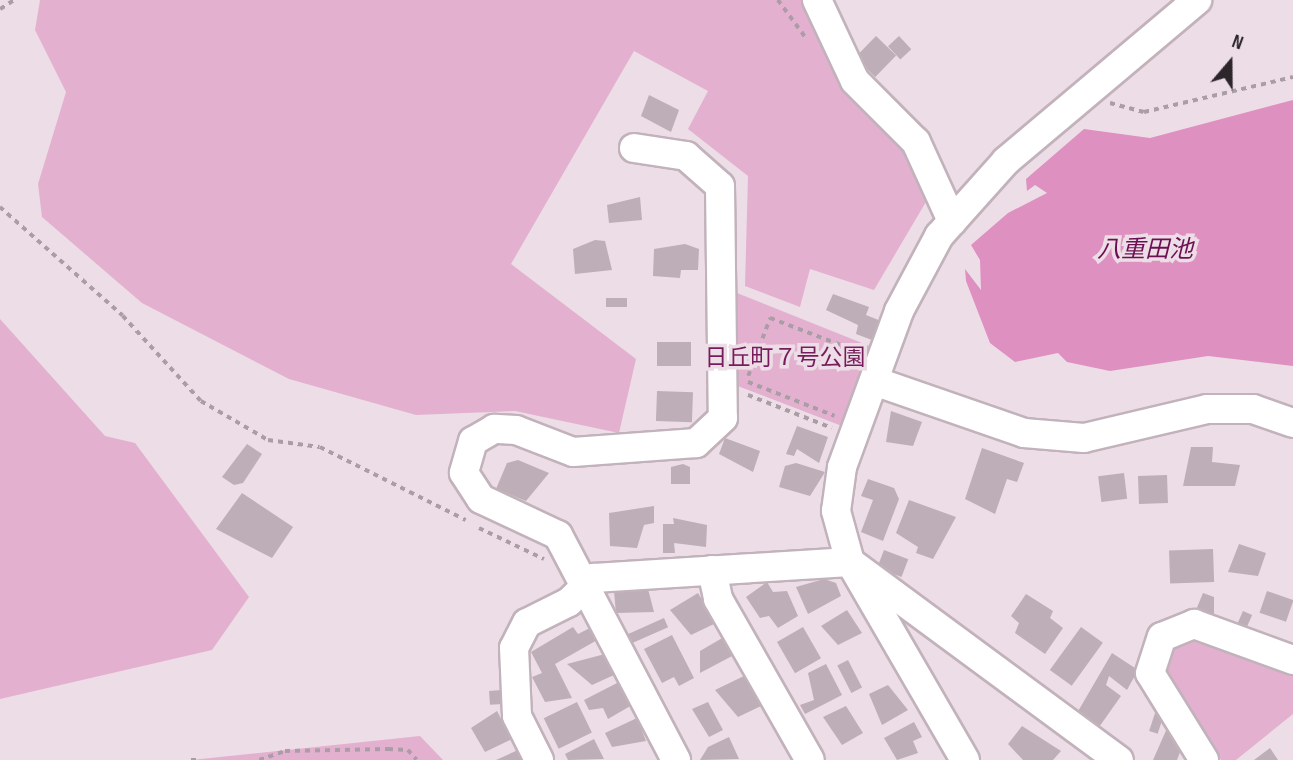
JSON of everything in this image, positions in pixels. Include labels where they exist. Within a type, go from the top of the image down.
[{"type":"street","points":[[817,0],[855,81],[916,142],[952,221]]},
{"type":"street","points":[[965,760],[850,562],[836,496],[856,427],[866,373],[910,285],[952,221],[1006,161],[1197,0]]},
{"type":"street","points":[[634,148],[686,156],[720,186],[726,387],[723,418],[696,443],[573,452],[505,428],[473,441],[464,463],[472,490],[548,527],[570,558],[668,757]]},
{"type":"street","points":[[866,373],[1024,433],[1084,438],[1207,410],[1253,409],[1293,423]]},
{"type":"street","points":[[540,760],[517,716],[514,648],[527,623],[569,601],[584,585],[604,573],[850,562],[1119,760]]},
{"type":"street","points":[[712,570],[718,599],[810,760]]},
{"type":"street","points":[[1204,760],[1150,673],[1162,637],[1195,624],[1293,660]]},
{"type":"path","points":[[0,9],[14,0]]},
{"type":"path","points":[[1092,89],[1125,111],[1144,112],[1293,78]]},
{"type":"path","points":[[0,207],[123,316],[201,401],[268,440],[320,447],[538,560],[570,558]]},
{"type":"path","points":[[856,427],[840,410],[837,417],[746,382],[770,318],[863,354],[866,373]]},
{"type":"path","points":[[726,387],[856,427]]},
{"type":"path","points":[[259,760],[285,751],[388,749],[408,750],[417,760]]},
{"type":"path","points":[[191,760],[197,760]]},
{"type":"green space","points":[[40,0],[813,0],[933,190],[874,290],[810,269],[800,307],[745,286],[748,176],[688,129],[708,91],[634,51],[511,264],[636,359],[619,433],[515,411],[416,415],[289,379],[142,303],[42,217],[38,184],[66,92],[35,30]]},
{"type":"green space","name":"日丘町７号公園","points":[[737,293],[872,347],[842,426],[735,385]]},
{"type":"green space","points":[[0,319],[105,436],[135,443],[249,597],[212,650],[0,699]]},
{"type":"green space","points":[[1195,637],[1293,674],[1293,714],[1236,760],[1221,760],[1162,669],[1167,650]]},
{"type":"green space","points":[[420,736],[443,760],[191,760]]},
{"type":"water","name":"八重田池","points":[[1293,100],[1293,366],[1208,356],[1110,371],[1067,362],[1058,353],[1015,362],[990,343],[966,281],[965,269],[981,290],[980,260],[971,245],[1008,213],[1047,193],[1035,185],[1027,191],[1026,179],[1084,129],[1150,138]]},
{"type":"building","points":[[876,36],[896,55],[875,77],[855,58]]},
{"type":"building","points":[[899,36],[911,49],[900,59],[888,46]]},
{"type":"building","points":[[649,95],[679,110],[671,132],[641,116]]},
{"type":"building","points":[[640,197],[642,220],[609,223],[607,205]]},
{"type":"building","points":[[595,240],[605,241],[612,270],[575,274],[573,249]]},
{"type":"building","points":[[685,244],[699,249],[698,270],[681,270],[680,278],[653,276],[654,249]]},
{"type":"building","points":[[833,294],[869,307],[866,315],[881,321],[872,340],[856,334],[858,325],[826,310]]},
{"type":"building","points":[[606,298],[627,298],[627,307],[606,307]]},
{"type":"building","points":[[657,342],[691,342],[691,366],[657,366]]},
{"type":"building","points":[[657,391],[693,392],[692,422],[656,421]]},
{"type":"building","points":[[891,411],[922,422],[913,446],[886,442]]},
{"type":"building","points":[[797,426],[828,437],[819,463],[797,449],[794,456],[786,454]]},
{"type":"building","points":[[725,438],[760,451],[753,472],[719,454]]},
{"type":"building","points":[[247,444],[262,454],[243,483],[234,485],[222,477]]},
{"type":"building","points":[[1191,447],[1213,447],[1212,462],[1240,465],[1235,486],[1183,486]]},
{"type":"building","points":[[982,448],[1024,463],[1017,482],[1007,479],[995,514],[965,499]]},
{"type":"building","points":[[518,460],[549,473],[526,501],[496,489],[507,463]]},
{"type":"building","points":[[796,463],[825,472],[810,496],[779,487],[785,466]]},
{"type":"building","points":[[683,464],[690,467],[690,484],[671,484],[671,467]]},
{"type":"building","points":[[1124,473],[1127,499],[1101,502],[1098,476]]},
{"type":"building","points":[[1167,475],[1168,503],[1139,504],[1138,476]]},
{"type":"building","points":[[868,479],[894,488],[899,499],[883,541],[861,532],[873,500],[861,496]]},
{"type":"building","points":[[242,493],[293,527],[272,558],[216,529]]},
{"type":"building","points":[[909,500],[956,517],[933,559],[916,553],[918,547],[896,533]]},
{"type":"building","points":[[654,506],[654,523],[644,525],[637,548],[610,546],[609,513]]},
{"type":"building","points":[[673,518],[707,525],[706,547],[674,543],[675,553],[663,553],[663,524],[674,524]]},
{"type":"building","points":[[1239,544],[1266,553],[1258,576],[1228,572]]},
{"type":"building","points":[[1213,549],[1214,582],[1170,584],[1169,551]]},
{"type":"building","points":[[884,550],[908,559],[901,577],[877,568]]},
{"type":"building","points":[[824,579],[836,583],[841,596],[808,614],[796,587]]},
{"type":"building","points":[[767,582],[773,592],[787,591],[798,616],[778,628],[769,616],[760,618],[746,597]]},
{"type":"building","points":[[648,589],[654,612],[616,613],[614,591]]},
{"type":"building","points":[[1267,591],[1293,600],[1286,622],[1260,613]]},
{"type":"building","points":[[698,593],[716,623],[691,635],[670,610]]},
{"type":"building","points":[[1203,593],[1214,597],[1214,616],[1196,610]]},
{"type":"building","points":[[1026,594],[1053,611],[1050,618],[1063,628],[1045,654],[1015,633],[1019,623],[1011,616]]},
{"type":"building","points":[[847,610],[862,633],[838,645],[821,626]]},
{"type":"building","points":[[1243,611],[1252,615],[1247,627],[1238,623]]},
{"type":"building","points":[[664,618],[668,627],[631,644],[627,635]]},
{"type":"building","points":[[573,627],[578,634],[592,627],[599,639],[555,664],[572,698],[545,702],[532,677],[542,673],[531,652]]},
{"type":"building","points":[[803,627],[821,658],[795,673],[777,642]]},
{"type":"building","points":[[1081,627],[1103,643],[1072,686],[1050,670]]},
{"type":"building","points":[[672,635],[694,678],[679,686],[674,677],[662,683],[644,649]]},
{"type":"building","points":[[724,637],[734,655],[700,673],[700,651]]},
{"type":"building","points":[[1112,653],[1138,670],[1127,690],[1109,676],[1106,685],[1121,696],[1097,730],[1077,713]]},
{"type":"building","points":[[605,654],[614,675],[592,685],[567,664]]},
{"type":"building","points":[[848,660],[862,688],[851,693],[837,665]]},
{"type":"building","points":[[826,664],[842,695],[805,714],[800,705],[814,700],[808,673]]},
{"type":"building","points":[[744,676],[761,706],[738,717],[715,690]]},
{"type":"building","points":[[619,682],[632,705],[608,719],[603,708],[589,710],[584,700]]},
{"type":"building","points":[[888,685],[908,710],[882,725],[869,694]]},
{"type":"building","points":[[502,690],[503,704],[490,705],[489,691]]},
{"type":"building","points":[[577,702],[592,733],[559,749],[544,718]]},
{"type":"building","points":[[708,702],[723,730],[709,737],[692,709]]},
{"type":"building","points":[[846,706],[863,733],[842,745],[823,717]]},
{"type":"building","points":[[497,711],[512,739],[485,752],[471,728]]},
{"type":"building","points":[[1155,713],[1164,716],[1158,734],[1149,731]]},
{"type":"building","points":[[637,718],[646,741],[612,747],[605,733]]},
{"type":"building","points":[[914,722],[922,737],[913,741],[918,753],[897,760],[884,738]]},
{"type":"building","points":[[1022,726],[1061,751],[1053,760],[1023,760],[1008,744]]},
{"type":"building","points":[[1168,726],[1182,747],[1177,760],[1153,760]]},
{"type":"building","points":[[729,737],[739,759],[700,760],[708,747]]},
{"type":"building","points":[[594,739],[604,759],[568,760],[565,754]]},
{"type":"building","points":[[1270,748],[1278,760],[1254,760]]},
{"type":"building","points":[[518,750],[523,760],[496,760]]}]
